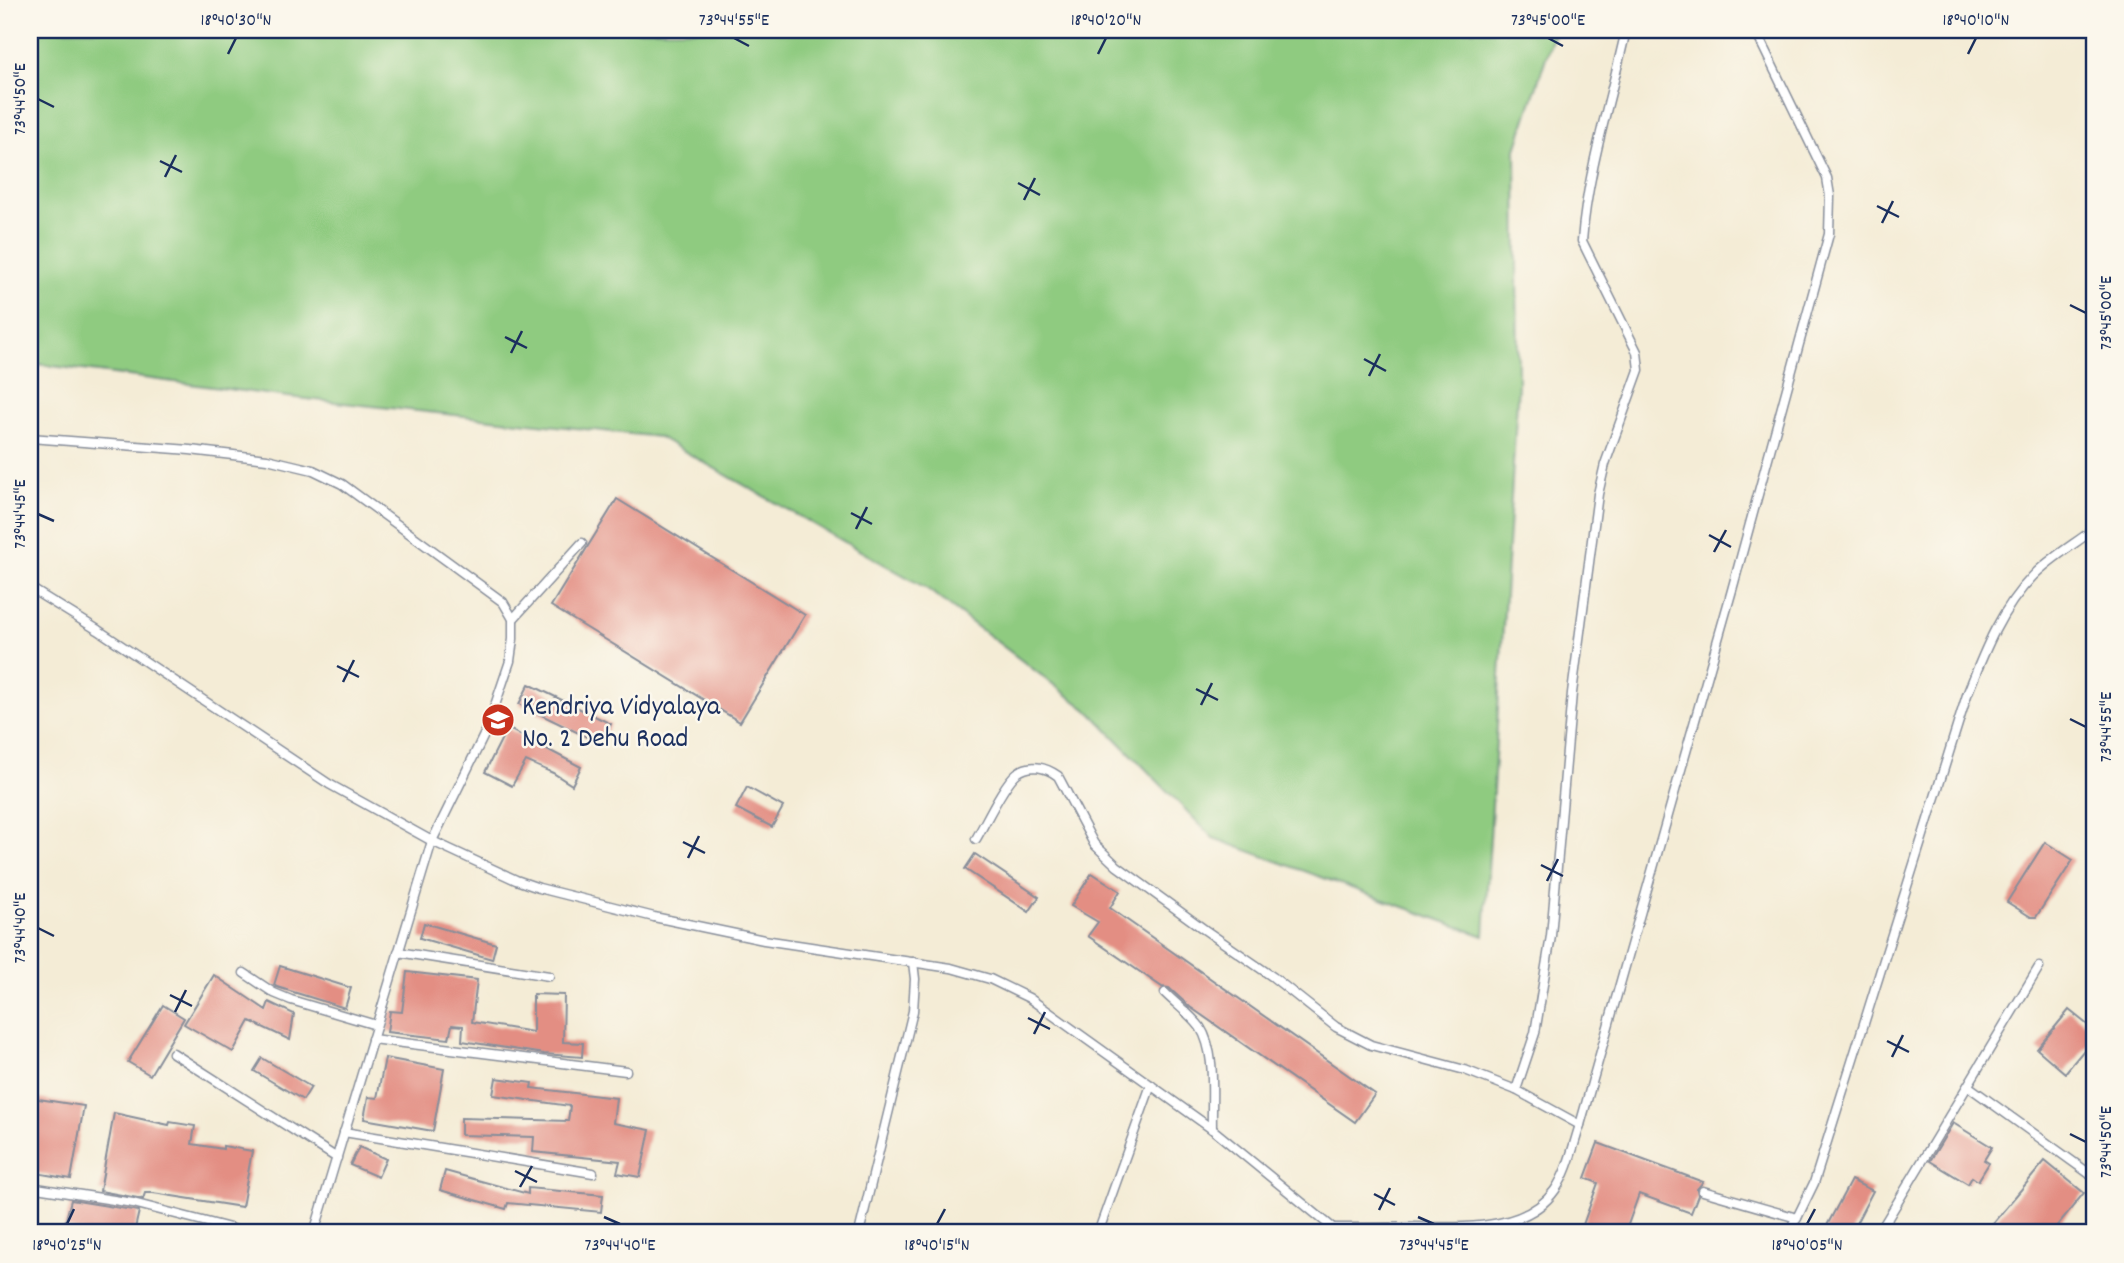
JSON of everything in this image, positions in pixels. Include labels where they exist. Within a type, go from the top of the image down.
[{"type":"lane","points":[[1516,1090],[1535,1033],[1551,936],[1572,692],[1598,494],[1605,464],[1639,370],[1637,352],[1582,241],[1594,170],[1626,30]]},
{"type":"lane","points":[[30,589],[98,630],[329,784],[432,841],[490,868],[539,888],[654,917],[764,940],[951,968],[990,979],[1029,998],[1212,1129],[1336,1231],[1465,1227],[1508,1221],[1545,1202],[1555,1190],[1565,1170],[1580,1125],[1732,590],[1829,234],[1830,196],[1827,178],[1755,30]]},
{"type":"lane","points":[[30,438],[267,458],[313,470],[342,484],[503,602],[513,619],[510,661],[487,729],[432,841],[314,1233]]},
{"type":"lane","points":[[1787,1233],[1814,1183],[1967,695],[1987,644],[2006,610],[2034,575],[2094,530]]},
{"type":"lane","points":[[513,619],[582,543]]},
{"type":"lane","points":[[976,839],[1016,773],[1035,766],[1048,769],[1058,776],[1094,844],[1117,866],[1273,977],[1336,1027],[1371,1045],[1465,1070],[1516,1090],[1580,1125]]},
{"type":"lane","points":[[398,952],[549,976]]},
{"type":"lane","points":[[859,1233],[913,1011],[913,962]]},
{"type":"lane","points":[[1879,1233],[2039,967]]},
{"type":"lane","points":[[244,973],[291,1000],[376,1025]]},
{"type":"lane","points":[[1164,993],[1199,1027],[1206,1042],[1210,1055],[1212,1129]]},
{"type":"lane","points":[[372,1039],[626,1071]]},
{"type":"lane","points":[[173,1053],[337,1158]]},
{"type":"lane","points":[[1098,1233],[1151,1085]]},
{"type":"lane","points":[[1968,1086],[2094,1177]]},
{"type":"lane","points":[[344,1132],[593,1173]]},
{"type":"lane","points":[[30,1187],[133,1203],[243,1233]]},
{"type":"lane","points":[[1703,1191],[1797,1218]]},
{"type":"green space","points":[[30,30],[1555,30],[1516,149],[1518,384],[1484,936],[1213,838],[1091,713],[926,588],[659,437],[288,397],[30,363]]},
{"type":"building","points":[[617,499],[805,615],[740,722],[551,606]]},
{"type":"building","points":[[529,684],[611,724],[601,744],[519,704]]},
{"type":"building","points":[[507,728],[581,767],[572,785],[526,761],[512,786],[485,772]]},
{"type":"building","points":[[747,787],[783,807],[772,827],[736,808]]},
{"type":"building","points":[[2045,842],[2073,860],[2036,917],[2031,917],[2007,902]]},
{"type":"building","points":[[975,854],[1039,897],[1029,912],[965,869]]},
{"type":"building","points":[[1092,873],[1120,891],[1110,908],[1375,1094],[1355,1122],[1190,1007],[1169,988],[1162,987],[1088,936],[1098,922],[1071,906]]},
{"type":"building","points":[[424,923],[496,944],[492,959],[420,938]]},
{"type":"building","points":[[280,966],[351,988],[345,1008],[277,987],[274,985]]},
{"type":"building","points":[[407,972],[477,980],[472,1022],[533,1032],[533,994],[564,995],[563,1042],[583,1043],[582,1057],[462,1041],[463,1026],[452,1025],[449,1039],[387,1032],[390,1011],[402,1012]]},
{"type":"building","points":[[214,975],[266,1010],[269,1002],[294,1014],[290,1040],[250,1021],[233,1052],[184,1024]]},
{"type":"building","points":[[163,1005],[184,1018],[150,1075],[128,1062]]},
{"type":"building","points":[[2069,1010],[2094,1030],[2094,1038],[2065,1073],[2037,1049]]},
{"type":"building","points":[[262,1058],[311,1087],[303,1100],[254,1071]]},
{"type":"building","points":[[385,1058],[444,1069],[433,1131],[364,1119],[368,1097],[377,1098]]},
{"type":"building","points":[[496,1078],[532,1083],[531,1088],[616,1098],[613,1123],[650,1130],[640,1177],[617,1173],[620,1161],[533,1152],[534,1137],[461,1135],[461,1118],[568,1121],[570,1106],[493,1095]]},
{"type":"building","points":[[32,1098],[84,1106],[71,1179],[30,1172]]},
{"type":"building","points":[[114,1113],[169,1125],[170,1122],[195,1126],[192,1144],[252,1151],[242,1207],[153,1193],[145,1193],[143,1199],[100,1191]]},
{"type":"building","points":[[1953,1123],[1992,1147],[1984,1160],[1989,1163],[1978,1181],[1972,1177],[1968,1184],[1930,1161]]},
{"type":"building","points":[[1598,1143],[1703,1182],[1697,1189],[1698,1195],[1691,1213],[1639,1194],[1625,1233],[1580,1233],[1598,1183],[1585,1178]]},
{"type":"building","points":[[359,1147],[386,1159],[378,1177],[350,1165]]},
{"type":"building","points":[[2045,1161],[2084,1193],[2051,1233],[2006,1233],[1993,1223]]},
{"type":"building","points":[[445,1171],[528,1194],[528,1188],[603,1195],[601,1212],[508,1203],[506,1209],[440,1190]]},
{"type":"building","points":[[1851,1180],[1873,1191],[1851,1233],[1823,1233]]},
{"type":"building","points":[[71,1200],[139,1211],[134,1233],[88,1233],[64,1227]]},
{"type":"place","name":"Kendriya Vidyalaya No. 2 Dehu Road","points":[[498,720]]}]
